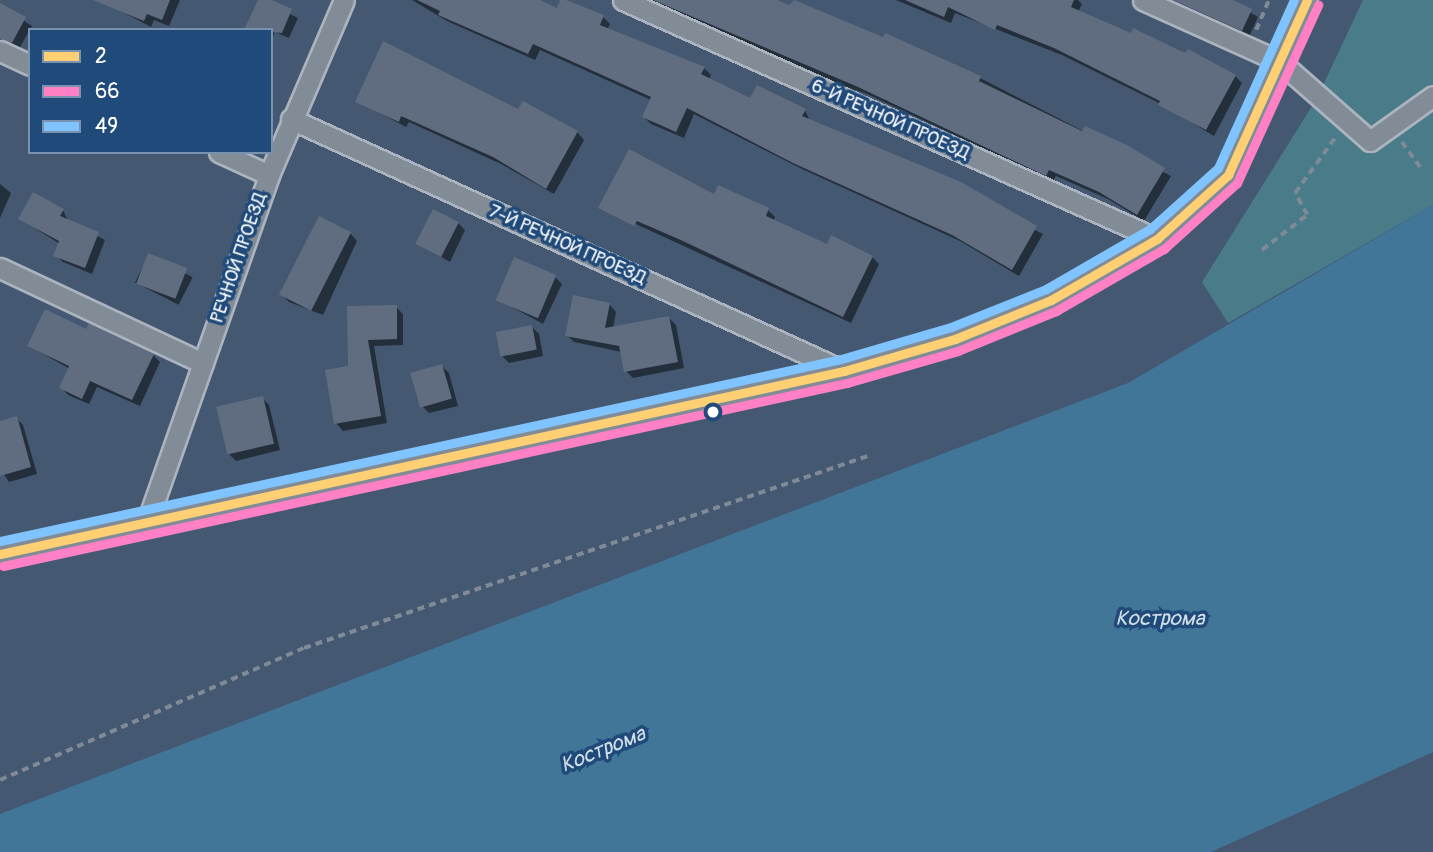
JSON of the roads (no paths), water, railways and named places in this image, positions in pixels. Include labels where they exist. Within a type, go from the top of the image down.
[{"type":"street","name":"РЕЧНОЙ ПРОЕЗД","points":[[147,522],[269,175],[344,0]]},
{"type":"street","name":"6-Й РЕЧНОЙ ПРОЕЗД","points":[[623,0],[1157,239]]},
{"type":"street","points":[[1143,0],[1279,61],[1370,141],[1433,96]]},
{"type":"street","points":[[0,554],[844,371],[955,339],[1051,300],[1157,239],[1228,175],[1307,0]]},
{"type":"street","points":[[0,51],[28,64]]},
{"type":"street","name":"7-Й РЕЧНОЙ ПРОЕЗД","points":[[291,119],[844,371]]},
{"type":"street","points":[[223,154],[269,175]]},
{"type":"street","points":[[0,268],[203,363]]},
{"type":"water","name":"Кострома","points":[[1433,205],[1433,752],[1211,852],[0,852],[0,814],[1128,383]]}]
